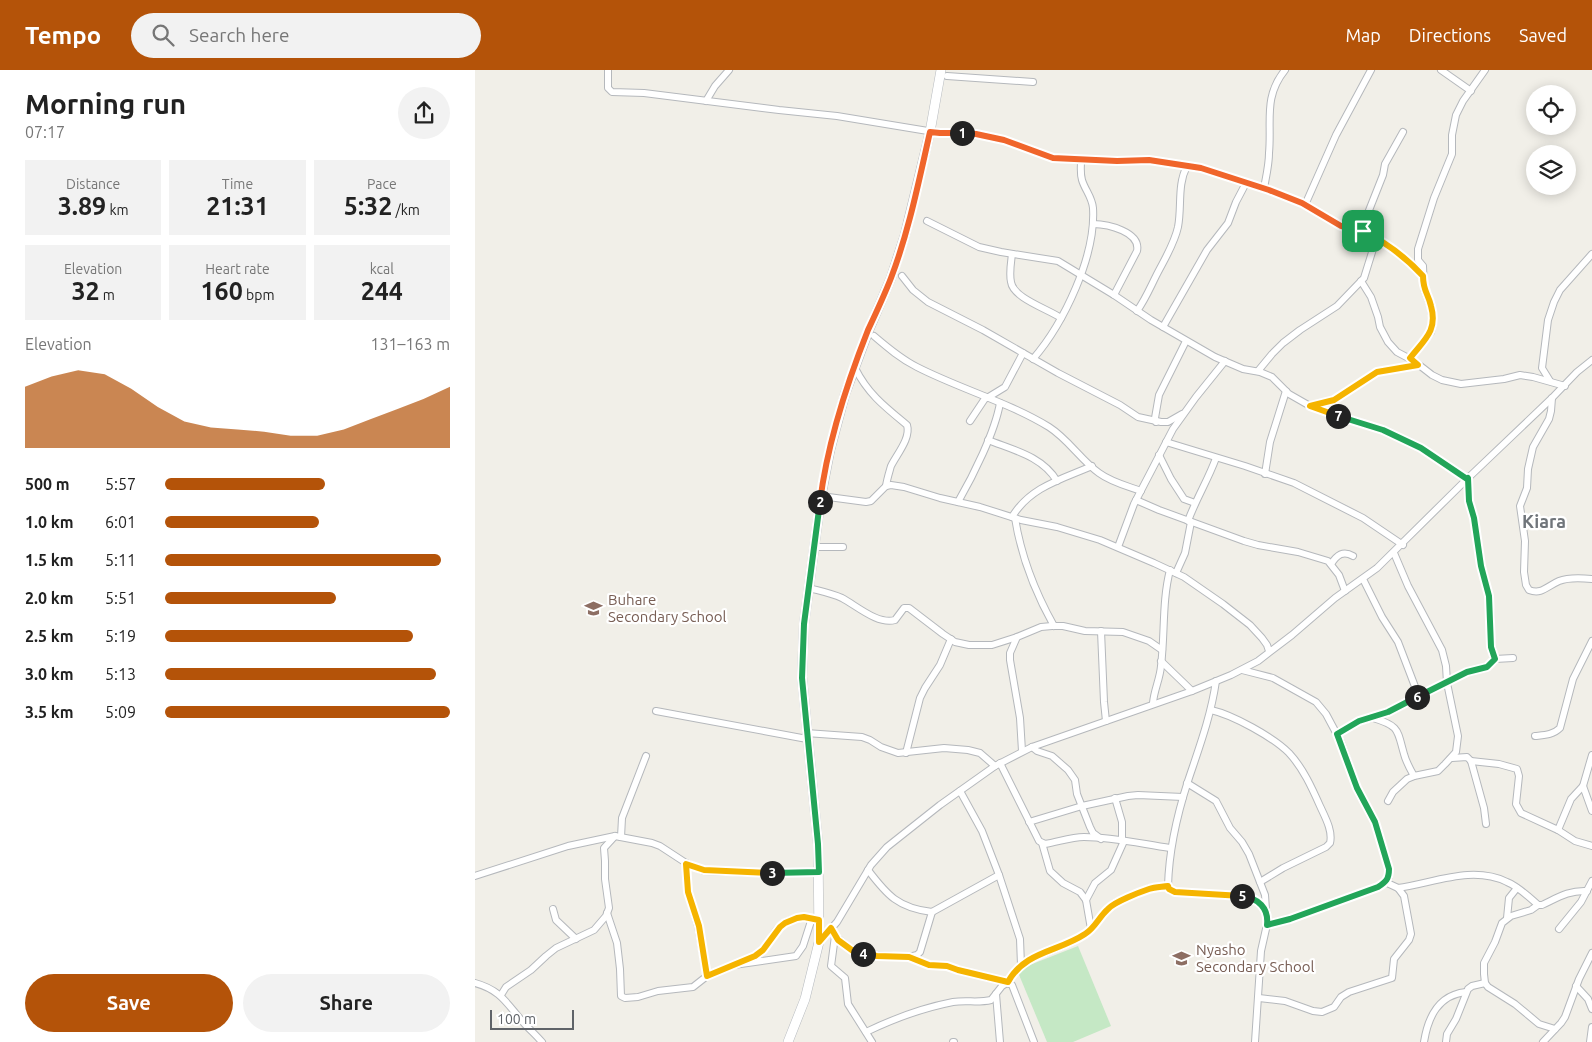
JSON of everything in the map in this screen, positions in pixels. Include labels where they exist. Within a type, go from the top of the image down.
[{"type":"main road","points":[[788,1042],[805,999],[819,942],[815,918],[819,872],[818,844],[806,736],[802,678],[804,624],[821,496],[830,450],[845,394],[893,272],[909,218],[944,73]]},
{"type":"street","points":[[608,70],[608,88],[612,92],[653,94],[706,102],[837,116],[930,132],[991,136],[1053,158],[1149,160],[1223,174],[1305,205],[1341,226],[1360,232],[1363,231],[1412,264],[1423,276]]},
{"type":"street","points":[[706,102],[715,86],[729,70]]},
{"type":"street","points":[[1264,188],[1270,151],[1271,99],[1274,86],[1285,70]]},
{"type":"street","points":[[1305,205],[1336,135],[1371,70]]},
{"type":"street","points":[[1441,70],[1471,91]]},
{"type":"street","points":[[1410,358],[1432,329],[1431,307],[1424,289],[1423,266],[1418,260],[1418,249],[1434,198],[1452,154],[1452,134],[1456,115],[1463,101],[1485,70]]},
{"type":"street","points":[[944,73],[1033,82]]},
{"type":"street","points":[[1341,226],[1362,226],[1364,223],[1383,175],[1385,164],[1403,132]]},
{"type":"street","points":[[1033,359],[1061,318],[1076,288],[1089,249],[1093,224],[1092,202],[1083,181],[1081,160]]},
{"type":"street","points":[[1137,311],[1173,242],[1180,215],[1183,173],[1187,166]]},
{"type":"street","points":[[1163,327],[1207,250],[1228,223],[1246,182]]},
{"type":"street","points":[[927,220],[979,247],[1058,261],[1186,341],[1225,361],[1272,377],[1296,399],[1310,406],[1383,430],[1421,448],[1467,478]]},
{"type":"street","points":[[1093,224],[1115,227],[1136,241],[1137,251],[1114,295]]},
{"type":"street","points":[[1258,371],[1283,343],[1337,306],[1361,281],[1366,275],[1373,249],[1378,240]]},
{"type":"street","points":[[1012,254],[1011,283],[1013,288],[1025,298],[1061,318]]},
{"type":"street","points":[[1550,381],[1542,368],[1548,320],[1554,302],[1561,290],[1592,254]]},
{"type":"street","points":[[903,276],[913,290],[928,302],[1120,405],[1138,417],[1156,422],[1168,422],[1182,414]]},
{"type":"street","points":[[1361,281],[1371,297],[1380,328],[1388,342],[1397,352],[1410,358],[1432,376],[1454,384],[1504,379],[1520,375],[1565,386]]},
{"type":"street","points":[[874,336],[892,352],[916,367],[1028,416],[1050,428],[1066,440],[1099,473],[1141,491]]},
{"type":"street","points":[[1156,422],[1159,395],[1186,341]]},
{"type":"street","points":[[958,502],[988,440],[1005,387],[1023,353]]},
{"type":"street","points":[[819,942],[837,922],[868,870],[887,847],[997,765],[1032,747],[1192,691],[1242,670],[1258,661],[1394,553],[1467,478],[1565,386],[1577,372],[1592,360]]},
{"type":"street","points":[[1118,548],[1136,500],[1182,414],[1225,361]]},
{"type":"street","points":[[1310,406],[1334,400],[1377,372],[1418,365]]},
{"type":"street","points":[[821,496],[871,501],[887,486],[891,467],[904,441],[908,428],[907,425],[873,396],[862,382],[855,368]]},
{"type":"street","points":[[970,421],[987,398],[1005,387]]},
{"type":"street","points":[[1265,474],[1270,442],[1286,391]]},
{"type":"street","points":[[1552,398],[1549,419],[1533,447],[1527,469],[1527,488],[1520,506],[1525,540],[1524,572],[1526,585],[1529,590],[1537,592],[1546,590],[1559,581],[1592,579]]},
{"type":"street","points":[[988,440],[1039,461],[1052,472],[1057,481]]},
{"type":"street","points":[[1166,442],[1294,483],[1363,518],[1403,544]]},
{"type":"street","points":[[1159,455],[1184,499],[1195,503]]},
{"type":"street","points":[[1153,704],[1163,650],[1164,607],[1173,571],[1185,553],[1189,521],[1195,503],[1216,458]]},
{"type":"street","points":[[1054,626],[1039,597],[1025,560],[1013,517],[1025,499],[1057,481],[1092,466]]},
{"type":"street","points":[[1467,478],[1469,501],[1474,518],[1481,566],[1489,596],[1491,647],[1495,659]]},
{"type":"street","points":[[887,486],[904,487],[1064,529],[1118,548],[1173,571],[1223,604],[1250,625],[1262,638],[1269,651]]},
{"type":"street","points":[[1136,500],[1244,541],[1322,558],[1331,564],[1339,576],[1345,591]]},
{"type":"street","points":[[814,546],[843,547]]},
{"type":"street","points":[[1331,564],[1342,553],[1348,553],[1353,556]]},
{"type":"street","points":[[1388,801],[1400,785],[1414,776],[1437,771],[1452,758],[1456,752],[1458,736],[1442,650],[1394,553]]},
{"type":"street","points":[[1363,579],[1398,642],[1419,697]]},
{"type":"street","points":[[809,588],[830,593],[863,612],[887,621],[895,620],[904,608],[909,608],[951,639],[962,644],[992,645],[1017,638],[1041,627],[1054,626],[1123,632],[1136,635],[1163,650]]},
{"type":"street","points":[[1101,631],[1103,702],[1106,721]]},
{"type":"street","points":[[1017,638],[1010,653],[1010,660],[1018,702],[1022,751]]},
{"type":"street","points":[[906,752],[920,698],[951,639]]},
{"type":"street","points":[[1535,736],[1550,734],[1556,732],[1559,728],[1573,679],[1592,641]]},
{"type":"street","points":[[1337,734],[1359,721],[1388,712],[1467,672],[1487,667],[1495,659],[1513,658]]},
{"type":"street","points":[[1161,661],[1192,691]]},
{"type":"street","points":[[1242,670],[1273,678],[1316,702],[1326,714],[1337,734],[1357,788],[1375,822],[1389,869],[1389,877],[1378,887],[1328,906],[1267,925]]},
{"type":"street","points":[[1216,681],[1211,710],[1187,783],[1171,848],[1168,886],[1169,889],[1175,892],[1250,897],[1266,910]]},
{"type":"street","points":[[1211,710],[1225,713],[1243,722],[1282,746],[1288,752],[1307,779],[1331,834],[1331,843],[1326,847],[1277,871],[1260,882]]},
{"type":"street","points":[[656,711],[806,736],[855,735],[898,753],[944,748],[980,753],[997,765],[1039,841],[1042,843],[1050,871],[1063,883],[1080,892],[1086,900],[1091,929]]},
{"type":"street","points":[[1371,717],[1386,722],[1396,729],[1405,758],[1414,776]]},
{"type":"street","points":[[1032,747],[1052,756],[1068,770],[1075,780],[1077,794],[1093,833],[1101,839]]},
{"type":"street","points":[[1558,830],[1571,799],[1583,786],[1592,755]]},
{"type":"street","points":[[501,995],[507,987],[556,948],[594,930],[606,916],[609,908],[605,879],[604,848],[618,836],[622,818],[646,756]]},
{"type":"street","points":[[1452,758],[1467,757],[1471,761],[1486,824]]},
{"type":"street","points":[[1471,761],[1499,764],[1517,769],[1519,776],[1516,804],[1518,810],[1558,830],[1575,841],[1592,846]]},
{"type":"street","points":[[1187,783],[1216,801],[1230,828],[1249,854],[1265,895],[1267,925],[1261,951],[1256,1042]]},
{"type":"street","points":[[1583,786],[1592,811]]},
{"type":"street","points":[[960,791],[983,831],[999,875],[1020,939],[1021,965]]},
{"type":"street","points":[[1029,822],[1115,798],[1137,795],[1183,797]]},
{"type":"street","points":[[1086,900],[1095,884],[1111,870],[1123,841],[1122,822],[1115,798]]},
{"type":"street","points":[[475,876],[568,846],[618,836],[660,846],[686,864],[704,870],[762,873],[819,872]]},
{"type":"street","points":[[1042,843],[1085,837],[1171,848]]},
{"type":"street","points":[[686,864],[688,892],[699,926],[707,976]]},
{"type":"street","points":[[868,870],[885,893],[899,903],[921,911],[931,912],[999,875]]},
{"type":"street","points":[[1398,888],[1444,878],[1469,875],[1494,877],[1517,888],[1538,905]]},
{"type":"street","points":[[1559,929],[1581,902],[1592,881]]},
{"type":"street","points":[[1259,998],[1285,1001],[1322,1012],[1334,1007],[1349,992],[1392,978],[1394,960],[1409,940],[1411,934],[1404,896],[1398,888],[1385,882]]},
{"type":"street","points":[[866,1032],[904,1016],[952,1002],[989,1000],[1008,982],[1021,965],[1039,954],[1047,953],[1086,934],[1115,903],[1150,888],[1168,886]]},
{"type":"street","points":[[1507,918],[1509,898],[1517,888]]},
{"type":"street","points":[[1555,1030],[1539,1024],[1515,1004],[1488,987],[1484,974],[1485,959],[1495,942],[1502,923],[1507,918],[1531,910],[1538,905],[1567,893],[1579,890],[1587,891]]},
{"type":"street","points":[[553,909],[557,920],[576,939]]},
{"type":"street","points":[[831,928],[835,936],[847,947],[859,953],[877,956],[909,957],[920,952],[931,912]]},
{"type":"street","points":[[607,913],[617,943],[622,998],[638,997],[666,989],[693,987],[707,976],[733,965],[755,956],[763,950],[780,927],[797,918],[815,918],[803,946],[796,956],[733,965]]},
{"type":"street","points":[[835,936],[831,966],[845,978],[845,992],[848,1004],[872,1042]]},
{"type":"street","points":[[1543,1042],[1565,1017],[1576,986],[1592,953]]},
{"type":"street","points":[[909,957],[929,965],[947,966],[1008,982],[1012,985],[1034,1042]]},
{"type":"street","points":[[1446,1042],[1447,1034],[1456,1019],[1466,992],[1472,986],[1485,982]]},
{"type":"street","points":[[475,983],[501,995],[542,1042]]},
{"type":"street","points":[[1576,986],[1588,999],[1592,1009]]},
{"type":"street","points":[[1424,1042],[1429,1020],[1443,1001],[1455,993],[1466,992]]},
{"type":"street","points":[[996,994],[1000,1042]]},
{"type":"street","points":[[1590,1042],[1592,1026]]},
{"type":"green space","points":[[1078,946],[1111,1026],[1073,1042],[1047,1042],[1017,970]]},
{"type":"place","name":"Buhare Secondary School","points":[[594,609]]},
{"type":"place","name":"Nyasho Secondary School","points":[[1182,959]]},
{"type":"district","name":"Kiara","points":[[1544,522]]},
{"type":"route","points":[[930,132],[991,136],[1053,158],[1117,161],[1149,160],[1201,168],[1269,190],[1302,203],[1341,226],[1360,232],[1363,231],[1386,244],[1412,264],[1423,276],[1424,289],[1431,307],[1432,329],[1410,358],[1418,365],[1374,373],[1334,400],[1310,406],[1383,430],[1421,448],[1468,478],[1469,501],[1474,518],[1481,566],[1489,596],[1491,647],[1495,657],[1494,661],[1487,667],[1467,672],[1397,708],[1379,716],[1359,721],[1337,734],[1357,788],[1375,822],[1389,869],[1389,877],[1385,882],[1378,887],[1328,906],[1267,925],[1266,910],[1250,897],[1175,892],[1171,891],[1168,886],[1150,888],[1115,903],[1086,934],[1072,942],[1030,959],[1016,970],[1008,982],[947,966],[929,965],[909,957],[877,956],[859,953],[838,940],[831,928],[819,942],[819,920],[804,917],[785,923],[763,950],[755,956],[707,976],[699,926],[688,892],[686,864],[704,870],[762,873],[819,872],[802,678],[804,624],[821,496],[830,450],[845,394],[893,272],[905,235],[930,132]]}]
